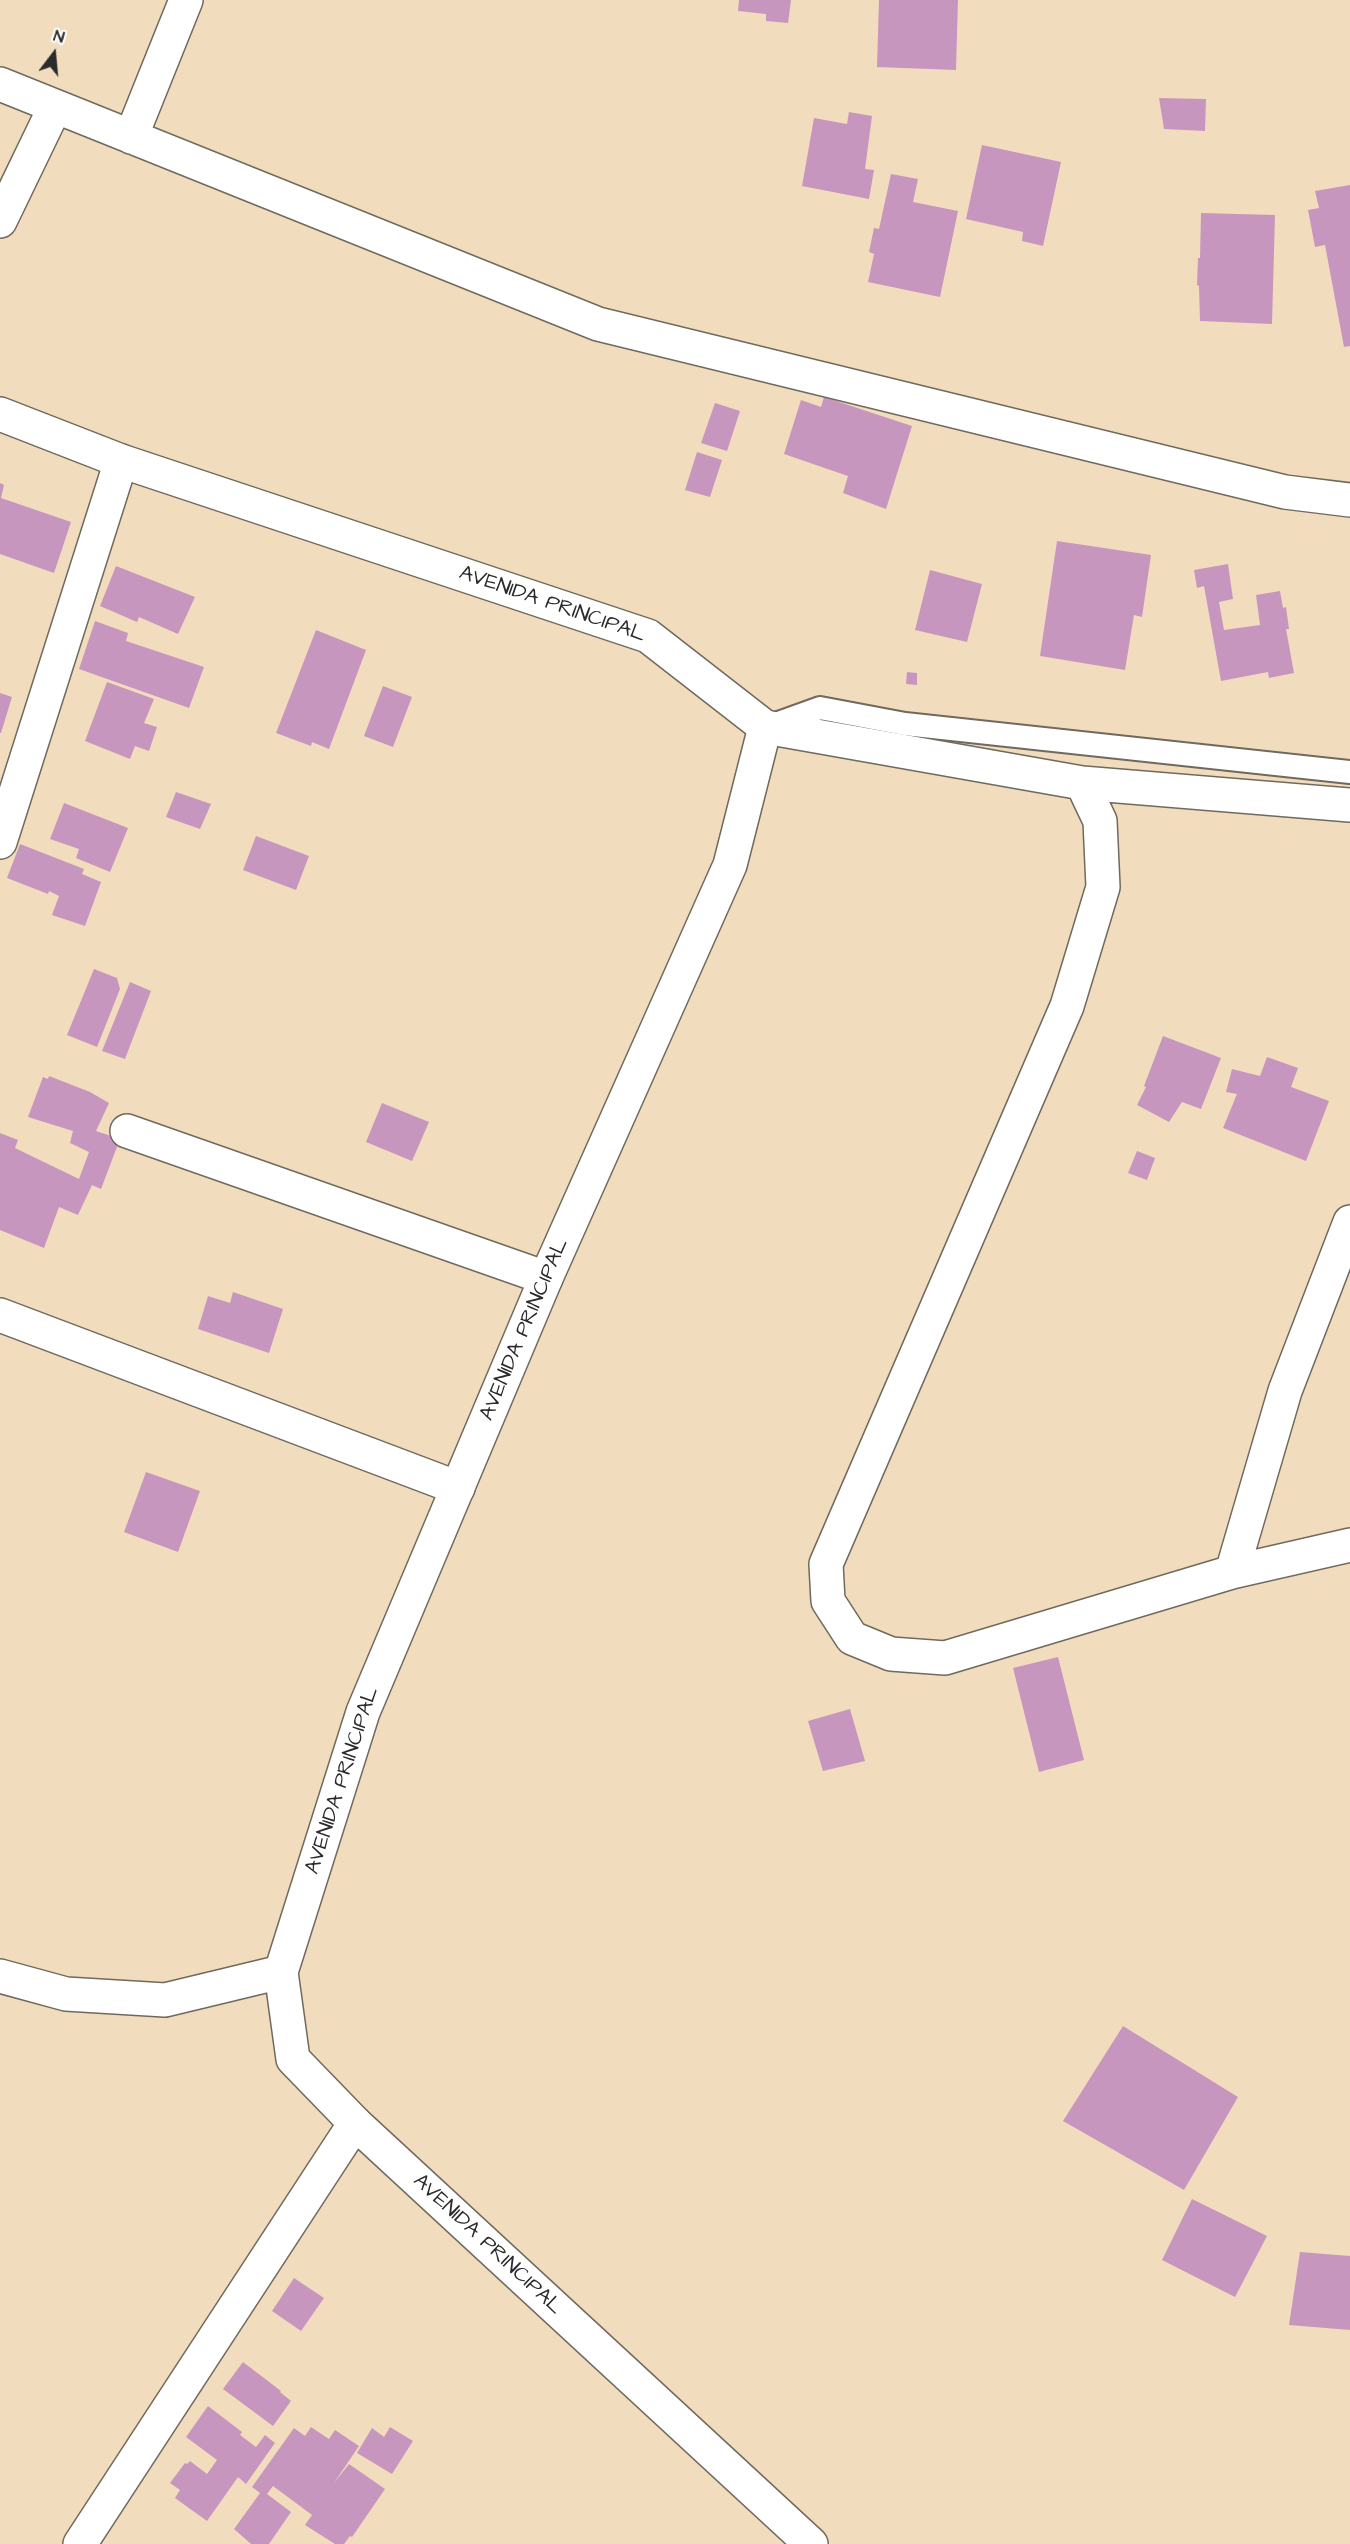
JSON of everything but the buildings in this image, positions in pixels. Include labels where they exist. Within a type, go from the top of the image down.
[{"type":"street","points":[[131,137],[186,0]]},
{"type":"street","points":[[0,84],[598,324],[1285,492],[1350,500]]},
{"type":"street","points":[[0,221],[55,107]]},
{"type":"street","name":"AVENIDA PRINCIPAL","points":[[0,414],[121,461],[648,636],[765,727],[730,865],[546,1278],[363,1712],[281,1971],[293,2059],[355,2123],[811,2544]]},
{"type":"street","points":[[0,842],[121,461]]},
{"type":"street","points":[[765,727],[1082,783],[1350,805]]},
{"type":"street","points":[[1082,783],[1100,821],[1103,887],[1067,1006],[826,1564],[828,1601],[852,1638],[891,1654],[945,1658],[1233,1572],[1350,1545]]},
{"type":"street","points":[[127,1131],[546,1278]]},
{"type":"street","points":[[1233,1572],[1285,1391],[1350,1222]]},
{"type":"street","points":[[0,1315],[458,1488]]},
{"type":"street","points":[[0,1976],[66,1994],[165,2000],[281,1971]]},
{"type":"street","points":[[80,2544],[355,2123]]},
{"type":"lane","points":[[765,727],[820,708],[905,724],[1350,772]]}]
